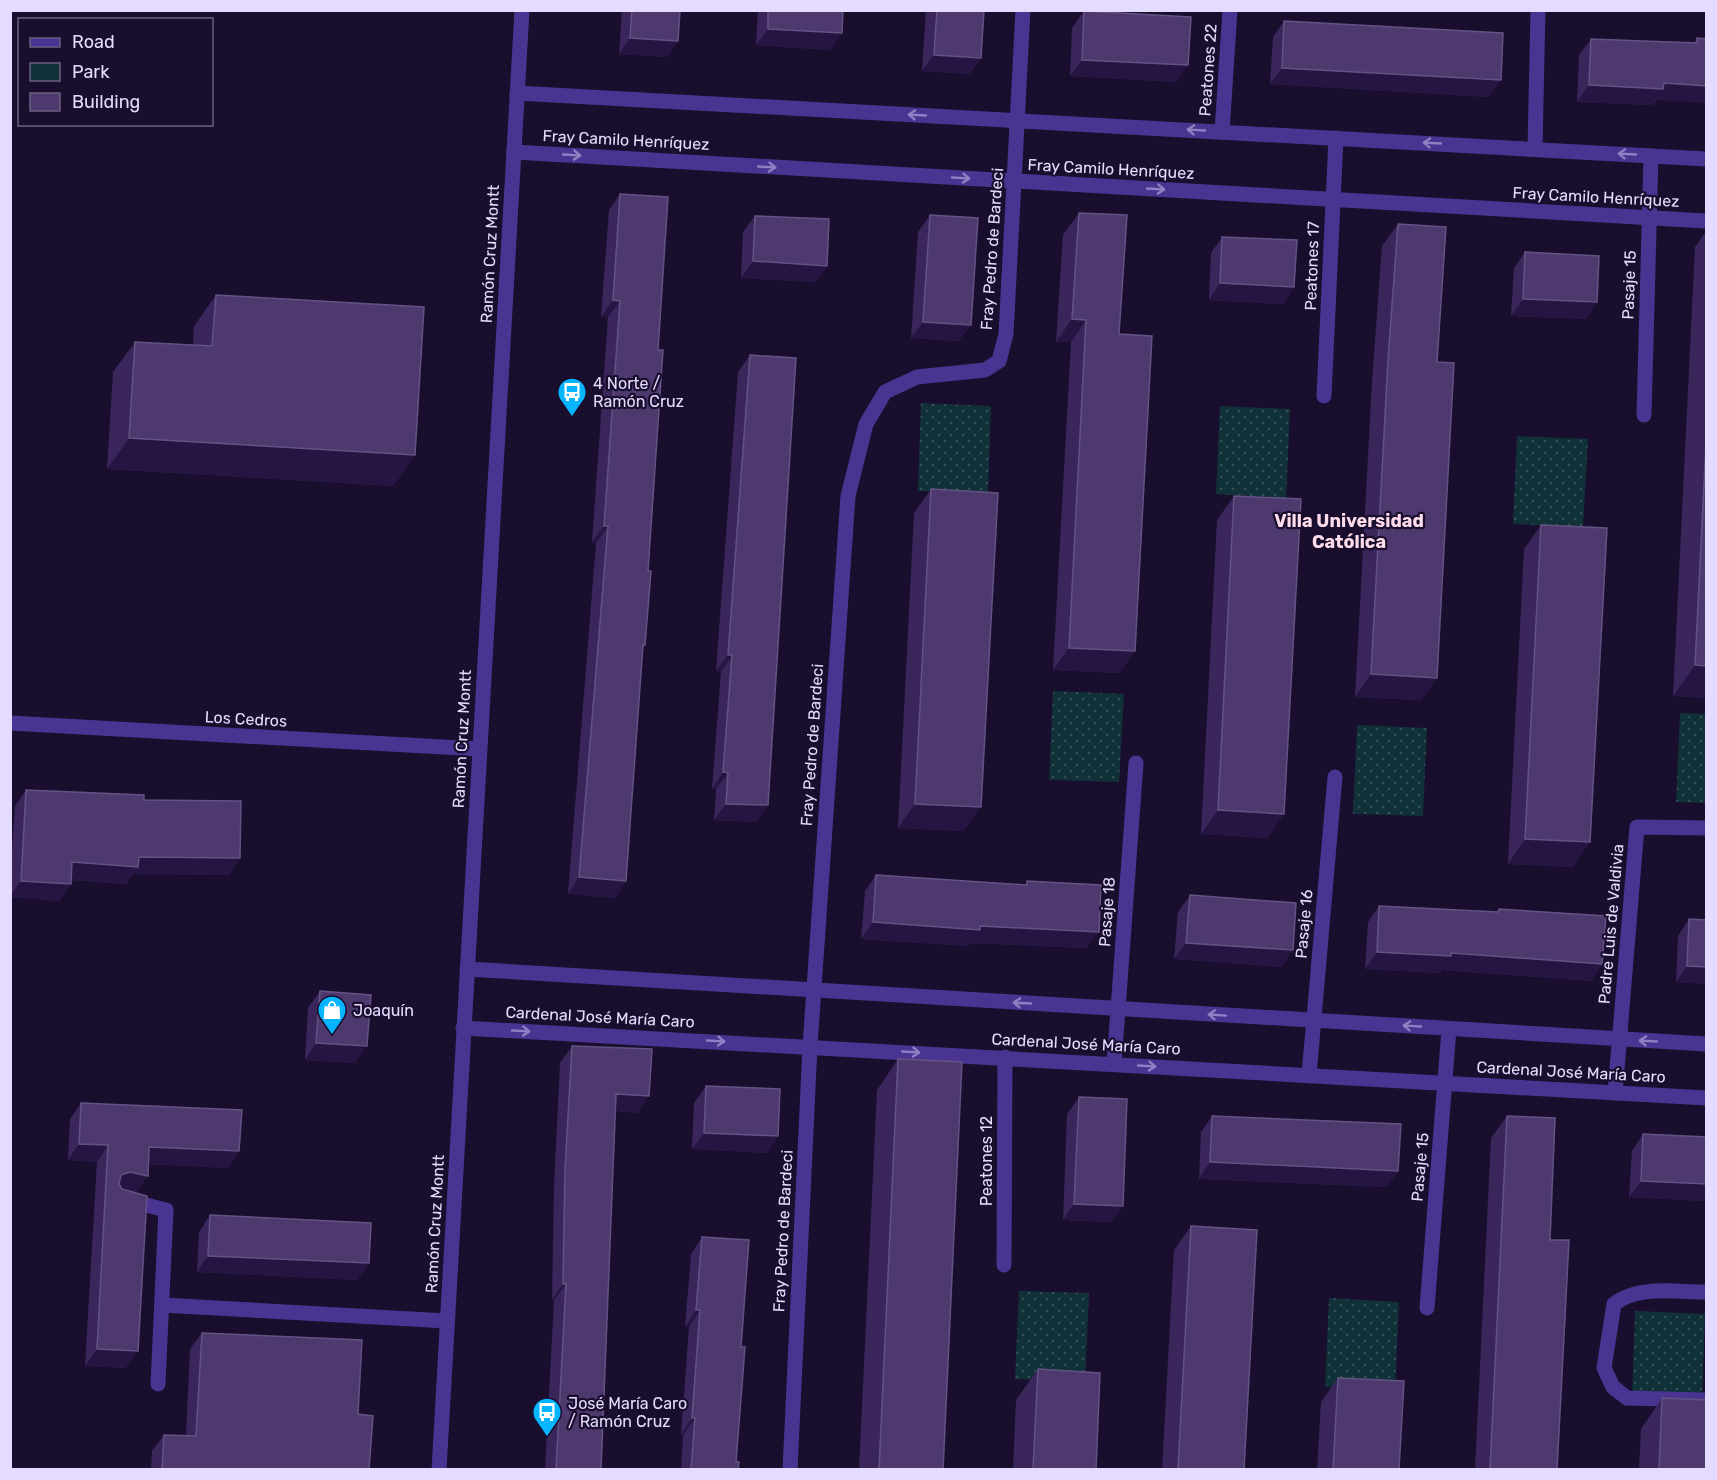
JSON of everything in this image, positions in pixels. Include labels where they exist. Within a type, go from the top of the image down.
[{"type":"street","name":"Ramón Cruz Montt","points":[[439,1470],[522,10]]},
{"type":"street","name":"Fray Pedro de Bardeci","points":[[790,1470],[813,990],[848,496],[866,424],[885,392],[917,377],[985,370],[999,361],[1006,334],[1023,10]]},
{"type":"street","name":"Peatones 22","points":[[1222,132],[1230,10]]},
{"type":"street","points":[[1535,149],[1538,10]]},
{"type":"street","points":[[517,93],[1707,159]]},
{"type":"street","name":"Peatones 17","points":[[1324,396],[1336,138]]},
{"type":"street","name":"Fray Camilo Henríquez","points":[[514,152],[1707,221]]},
{"type":"street","name":"Pasaje 15","points":[[1644,415],[1651,156]]},
{"type":"street","name":"Los Cedros","points":[[10,723],[479,749]]},
{"type":"street","name":"Pasaje 18","points":[[1114,1064],[1136,763]]},
{"type":"street","name":"Pasaje 16","points":[[1308,1075],[1335,777]]},
{"type":"street","name":"Padre Luis de Valdivia","points":[[1615,1093],[1637,827],[1707,828]]},
{"type":"street","points":[[466,969],[1707,1044]]},
{"type":"street","name":"Cardenal José María Caro","points":[[463,1028],[1707,1098]]},
{"type":"street","name":"Pasaje 15","points":[[1427,1308],[1449,1029]]},
{"type":"street","name":"Peatones 12","points":[[1004,1265],[1005,1057]]},
{"type":"street","points":[[117,1198],[166,1210],[158,1384]]},
{"type":"street","points":[[1707,1292],[1640,1292],[1626,1295],[1614,1304],[1604,1368],[1613,1387],[1627,1398],[1707,1400]]},
{"type":"street","points":[[162,1305],[447,1322]]},
{"type":"green space","points":[[921,403],[991,406],[988,494],[918,491]]},
{"type":"green space","points":[[1220,406],[1290,409],[1286,498],[1216,494]]},
{"type":"green space","points":[[1517,436],[1588,439],[1583,527],[1513,524]]},
{"type":"green space","points":[[1053,691],[1124,694],[1119,782],[1049,780]]},
{"type":"green space","points":[[1680,713],[1706,714],[1706,803],[1676,802]]},
{"type":"green space","points":[[1357,725],[1427,728],[1423,816],[1353,814]]},
{"type":"green space","points":[[1019,1291],[1089,1293],[1085,1382],[1015,1379]]},
{"type":"green space","points":[[1329,1298],[1399,1302],[1395,1390],[1325,1387]]},
{"type":"green space","points":[[1635,1311],[1705,1314],[1702,1402],[1632,1399]]},
{"type":"building","points":[[632,10],[680,10],[678,41],[630,38]]},
{"type":"building","points":[[768,10],[843,10],[842,33],[768,29]]},
{"type":"building","points":[[937,10],[984,10],[981,58],[934,55]]},
{"type":"building","points":[[1084,11],[1191,17],[1188,65],[1082,60]]},
{"type":"building","points":[[1284,21],[1503,33],[1501,80],[1282,68]]},
{"type":"building","points":[[1697,38],[1707,39],[1707,86],[1664,83],[1663,89],[1589,85],[1591,39],[1697,43]]},
{"type":"building","points":[[620,194],[668,197],[658,350],[663,350],[648,571],[651,571],[645,645],[643,645],[626,881],[579,877],[608,526],[604,526],[620,301],[613,300]]},
{"type":"building","points":[[1079,213],[1127,215],[1119,334],[1152,336],[1135,651],[1069,648],[1086,320],[1072,319]]},
{"type":"building","points":[[930,215],[978,218],[971,325],[923,322]]},
{"type":"building","points":[[755,216],[829,219],[827,266],[753,261]]},
{"type":"building","points":[[1398,224],[1446,227],[1437,362],[1454,363],[1437,678],[1371,674],[1388,360]]},
{"type":"building","points":[[1222,237],[1297,240],[1294,287],[1220,283]]},
{"type":"building","points":[[1525,252],[1599,256],[1597,302],[1523,299]]},
{"type":"building","points":[[216,295],[424,307],[415,455],[129,438],[135,342],[212,346]]},
{"type":"building","points":[[750,355],[796,358],[768,805],[726,804],[728,773],[723,772],[732,655],[728,655]]},
{"type":"building","points":[[1707,425],[1707,666],[1695,665]]},
{"type":"building","points":[[931,489],[998,493],[981,807],[915,804]]},
{"type":"building","points":[[1234,496],[1301,499],[1284,814],[1218,810]]},
{"type":"building","points":[[1541,525],[1607,528],[1590,842],[1525,839]]},
{"type":"building","points":[[26,790],[144,795],[144,800],[241,801],[240,858],[139,857],[138,867],[72,862],[71,884],[21,881]]},
{"type":"building","points":[[876,875],[1027,885],[1027,881],[1101,885],[1099,932],[980,926],[980,930],[873,922]]},
{"type":"building","points":[[1190,895],[1296,903],[1293,950],[1186,943]]},
{"type":"building","points":[[1379,906],[1498,912],[1499,909],[1606,916],[1602,964],[1451,953],[1451,956],[1377,952]]},
{"type":"building","points":[[1689,919],[1707,920],[1707,967],[1687,966]]},
{"type":"building","points":[[320,991],[371,995],[367,1046],[316,1043]]},
{"type":"building","points":[[572,1046],[652,1049],[649,1096],[616,1094],[601,1470],[556,1470],[566,1284],[563,1284],[565,1170]]},
{"type":"building","points":[[898,1059],[962,1062],[943,1470],[879,1470]]},
{"type":"building","points":[[706,1086],[780,1089],[778,1136],[704,1133]]},
{"type":"building","points":[[1079,1097],[1127,1099],[1123,1206],[1074,1204]]},
{"type":"building","points":[[81,1103],[242,1110],[239,1151],[149,1147],[148,1176],[130,1172],[121,1175],[119,1184],[122,1189],[147,1196],[138,1351],[97,1349],[108,1145],[79,1144]]},
{"type":"building","points":[[1212,1116],[1401,1124],[1398,1171],[1210,1162]]},
{"type":"building","points":[[1507,1116],[1555,1118],[1550,1240],[1569,1240],[1557,1470],[1490,1470]]},
{"type":"building","points":[[1643,1134],[1707,1137],[1707,1184],[1641,1181]]},
{"type":"building","points":[[210,1215],[371,1223],[369,1263],[208,1256]]},
{"type":"building","points":[[1191,1226],[1257,1230],[1244,1470],[1178,1470]]},
{"type":"building","points":[[702,1237],[749,1240],[741,1347],[745,1347],[736,1462],[739,1462],[738,1470],[691,1470],[695,1418],[692,1418],[700,1310],[696,1310]]},
{"type":"building","points":[[202,1333],[362,1340],[358,1414],[373,1416],[369,1470],[162,1470],[164,1435],[196,1436]]},
{"type":"building","points":[[1038,1369],[1100,1373],[1096,1470],[1033,1470]]},
{"type":"building","points":[[1338,1378],[1404,1381],[1399,1470],[1333,1470]]},
{"type":"building","points":[[1662,1398],[1707,1400],[1707,1470],[1659,1470]]},
{"type":"place","name":"4 Norte / Ramón Cruz","points":[[572,418]]},
{"type":"place","name":"Joaquín","points":[[332,1036]]},
{"type":"place","name":"José María Caro / Ramón Cruz","points":[[547,1438]]},
{"type":"district","name":"Villa Universidad Católica","points":[[1349,531]]}]
